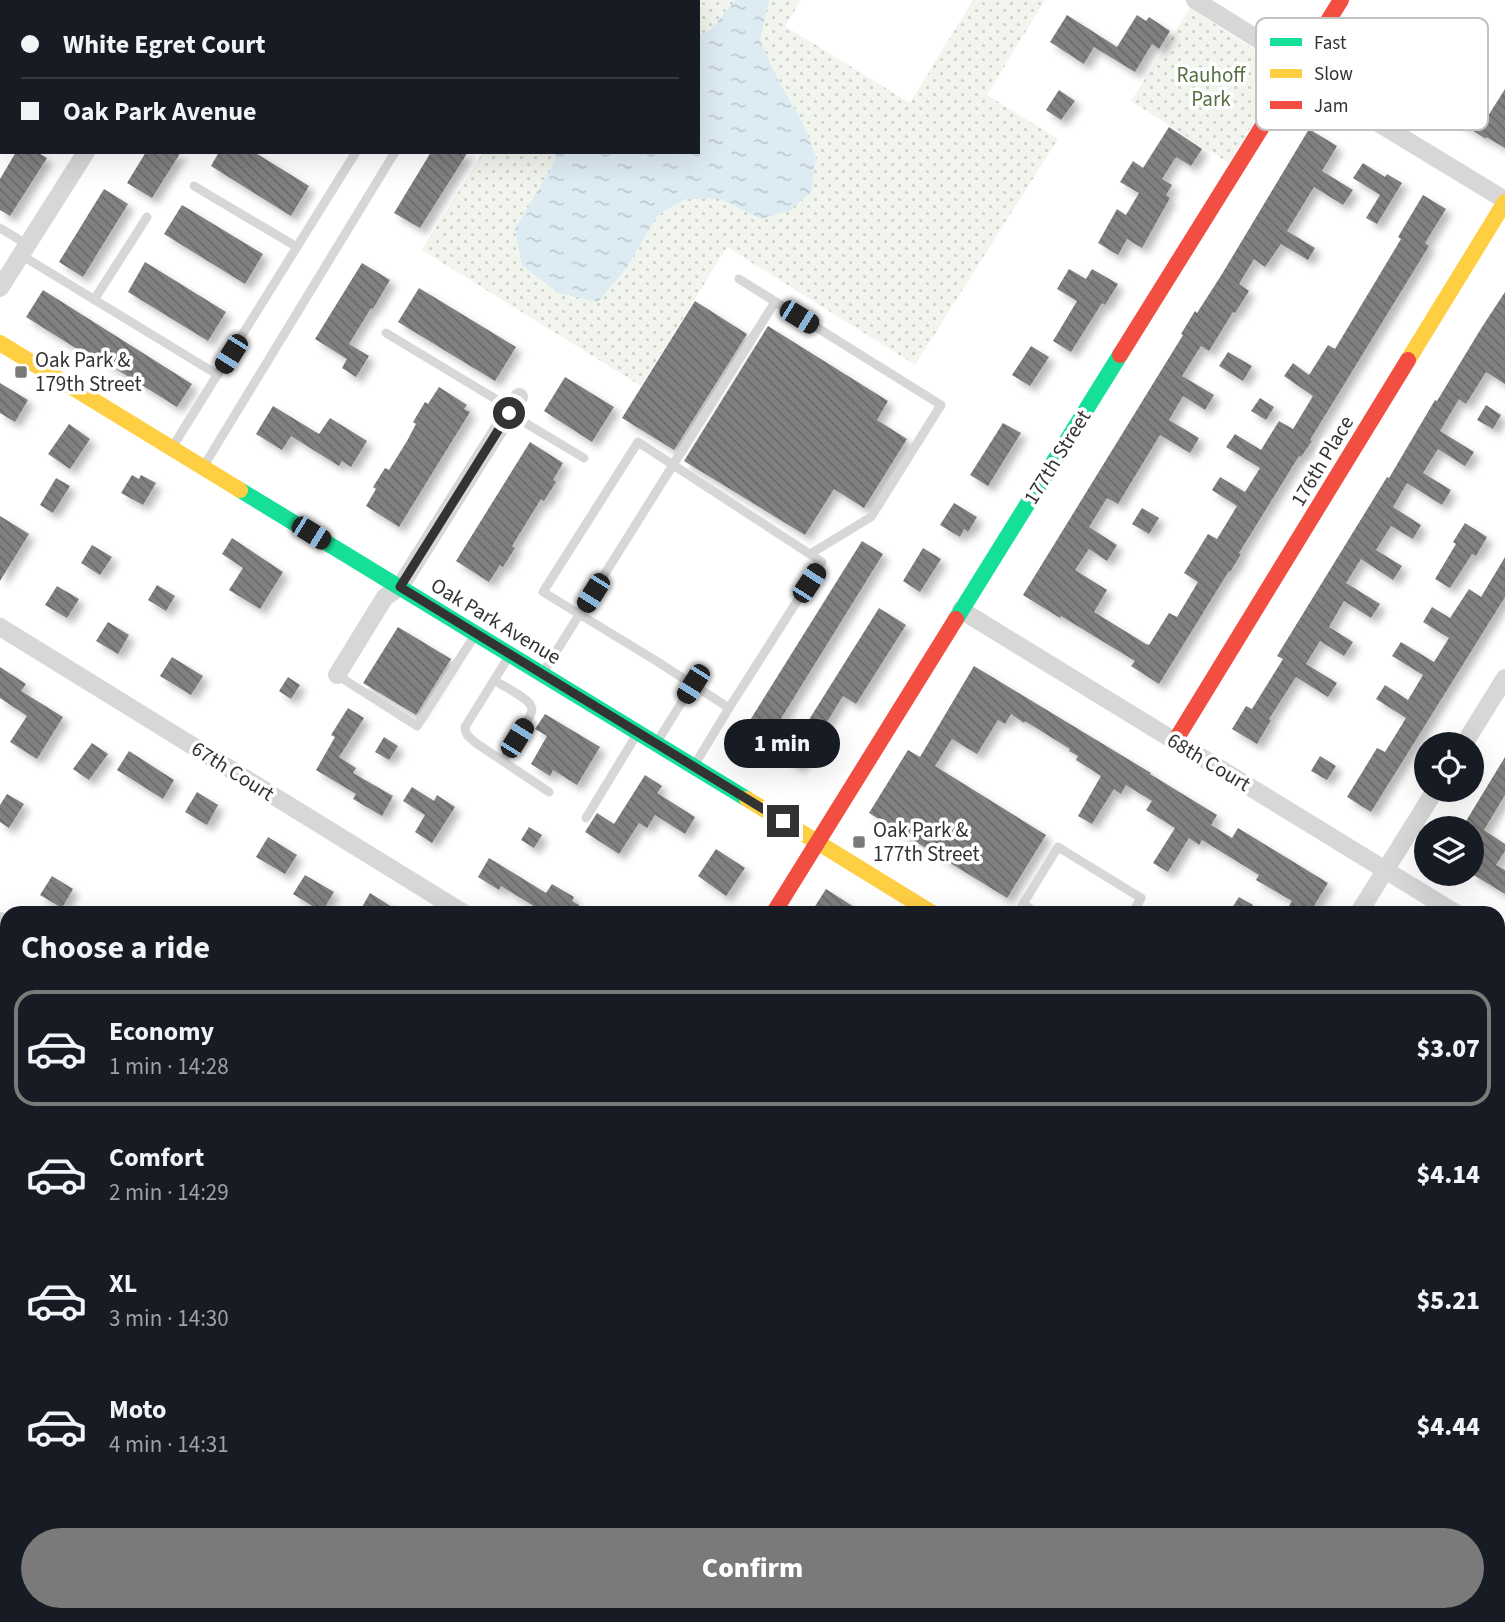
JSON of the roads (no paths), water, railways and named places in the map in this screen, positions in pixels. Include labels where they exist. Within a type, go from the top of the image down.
[{"type":"street","points":[[1195,0],[1256,38]]},
{"type":"street","name":"177th Street","points":[[1330,18],[1341,0]]},
{"type":"street","name":"177th Street","points":[[778,906],[1260,130]]},
{"type":"street","points":[[1389,130],[1505,201]]},
{"type":"street","points":[[0,288],[85,154]]},
{"type":"street","name":"176th Place","points":[[1175,741],[1505,201]]},
{"type":"street","name":"Oak Park Avenue","points":[[0,342],[921,906]]},
{"type":"street","points":[[337,675],[385,597],[400,587],[513,406]]},
{"type":"street","name":"68th Court","points":[[961,610],[1444,906]]},
{"type":"street","name":"67th Court","points":[[0,627],[452,906]]},
{"type":"street","points":[[1471,732],[1505,678]]},
{"type":"street","points":[[1363,906],[1428,802]]},
{"type":"lane","points":[[172,448],[355,154]]},
{"type":"lane","points":[[204,467],[394,154]]},
{"type":"lane","points":[[194,186],[297,247]]},
{"type":"lane","points":[[94,300],[147,217]]},
{"type":"lane","points":[[0,228],[24,250],[94,300],[218,375]]},
{"type":"lane","points":[[739,279],[941,405],[871,517],[810,554]]},
{"type":"lane","points":[[542,674],[775,302]]},
{"type":"lane","points":[[386,333],[513,406],[584,458]]},
{"type":"lane","points":[[694,766],[822,562],[638,442],[543,592],[729,708]]},
{"type":"lane","points":[[337,675],[417,726],[476,634]]},
{"type":"lane","points":[[510,654],[465,727],[465,732],[475,743],[549,792]]},
{"type":"lane","points":[[494,680],[524,699],[532,710],[503,761]]},
{"type":"lane","points":[[657,744],[693,684]]},
{"type":"lane","points":[[586,818],[638,732]]},
{"type":"lane","points":[[1026,906],[1023,904],[1058,847],[1141,898],[1136,906]]},
{"type":"water","points":[[736,0],[769,0],[760,40],[779,82],[803,123],[816,157],[812,190],[791,210],[761,219],[720,199],[686,199],[658,215],[627,267],[598,302],[558,293],[522,265],[515,229],[553,165],[556,154],[700,154],[700,34],[709,31]]},
{"type":"place","name":"Oak Park & 179th Street","points":[[21,372]]},
{"type":"place","name":"Oak Park & 177th Street","points":[[859,842]]},
{"type":"park label","name":"Rauhoff Park","points":[[1211,87]]}]
